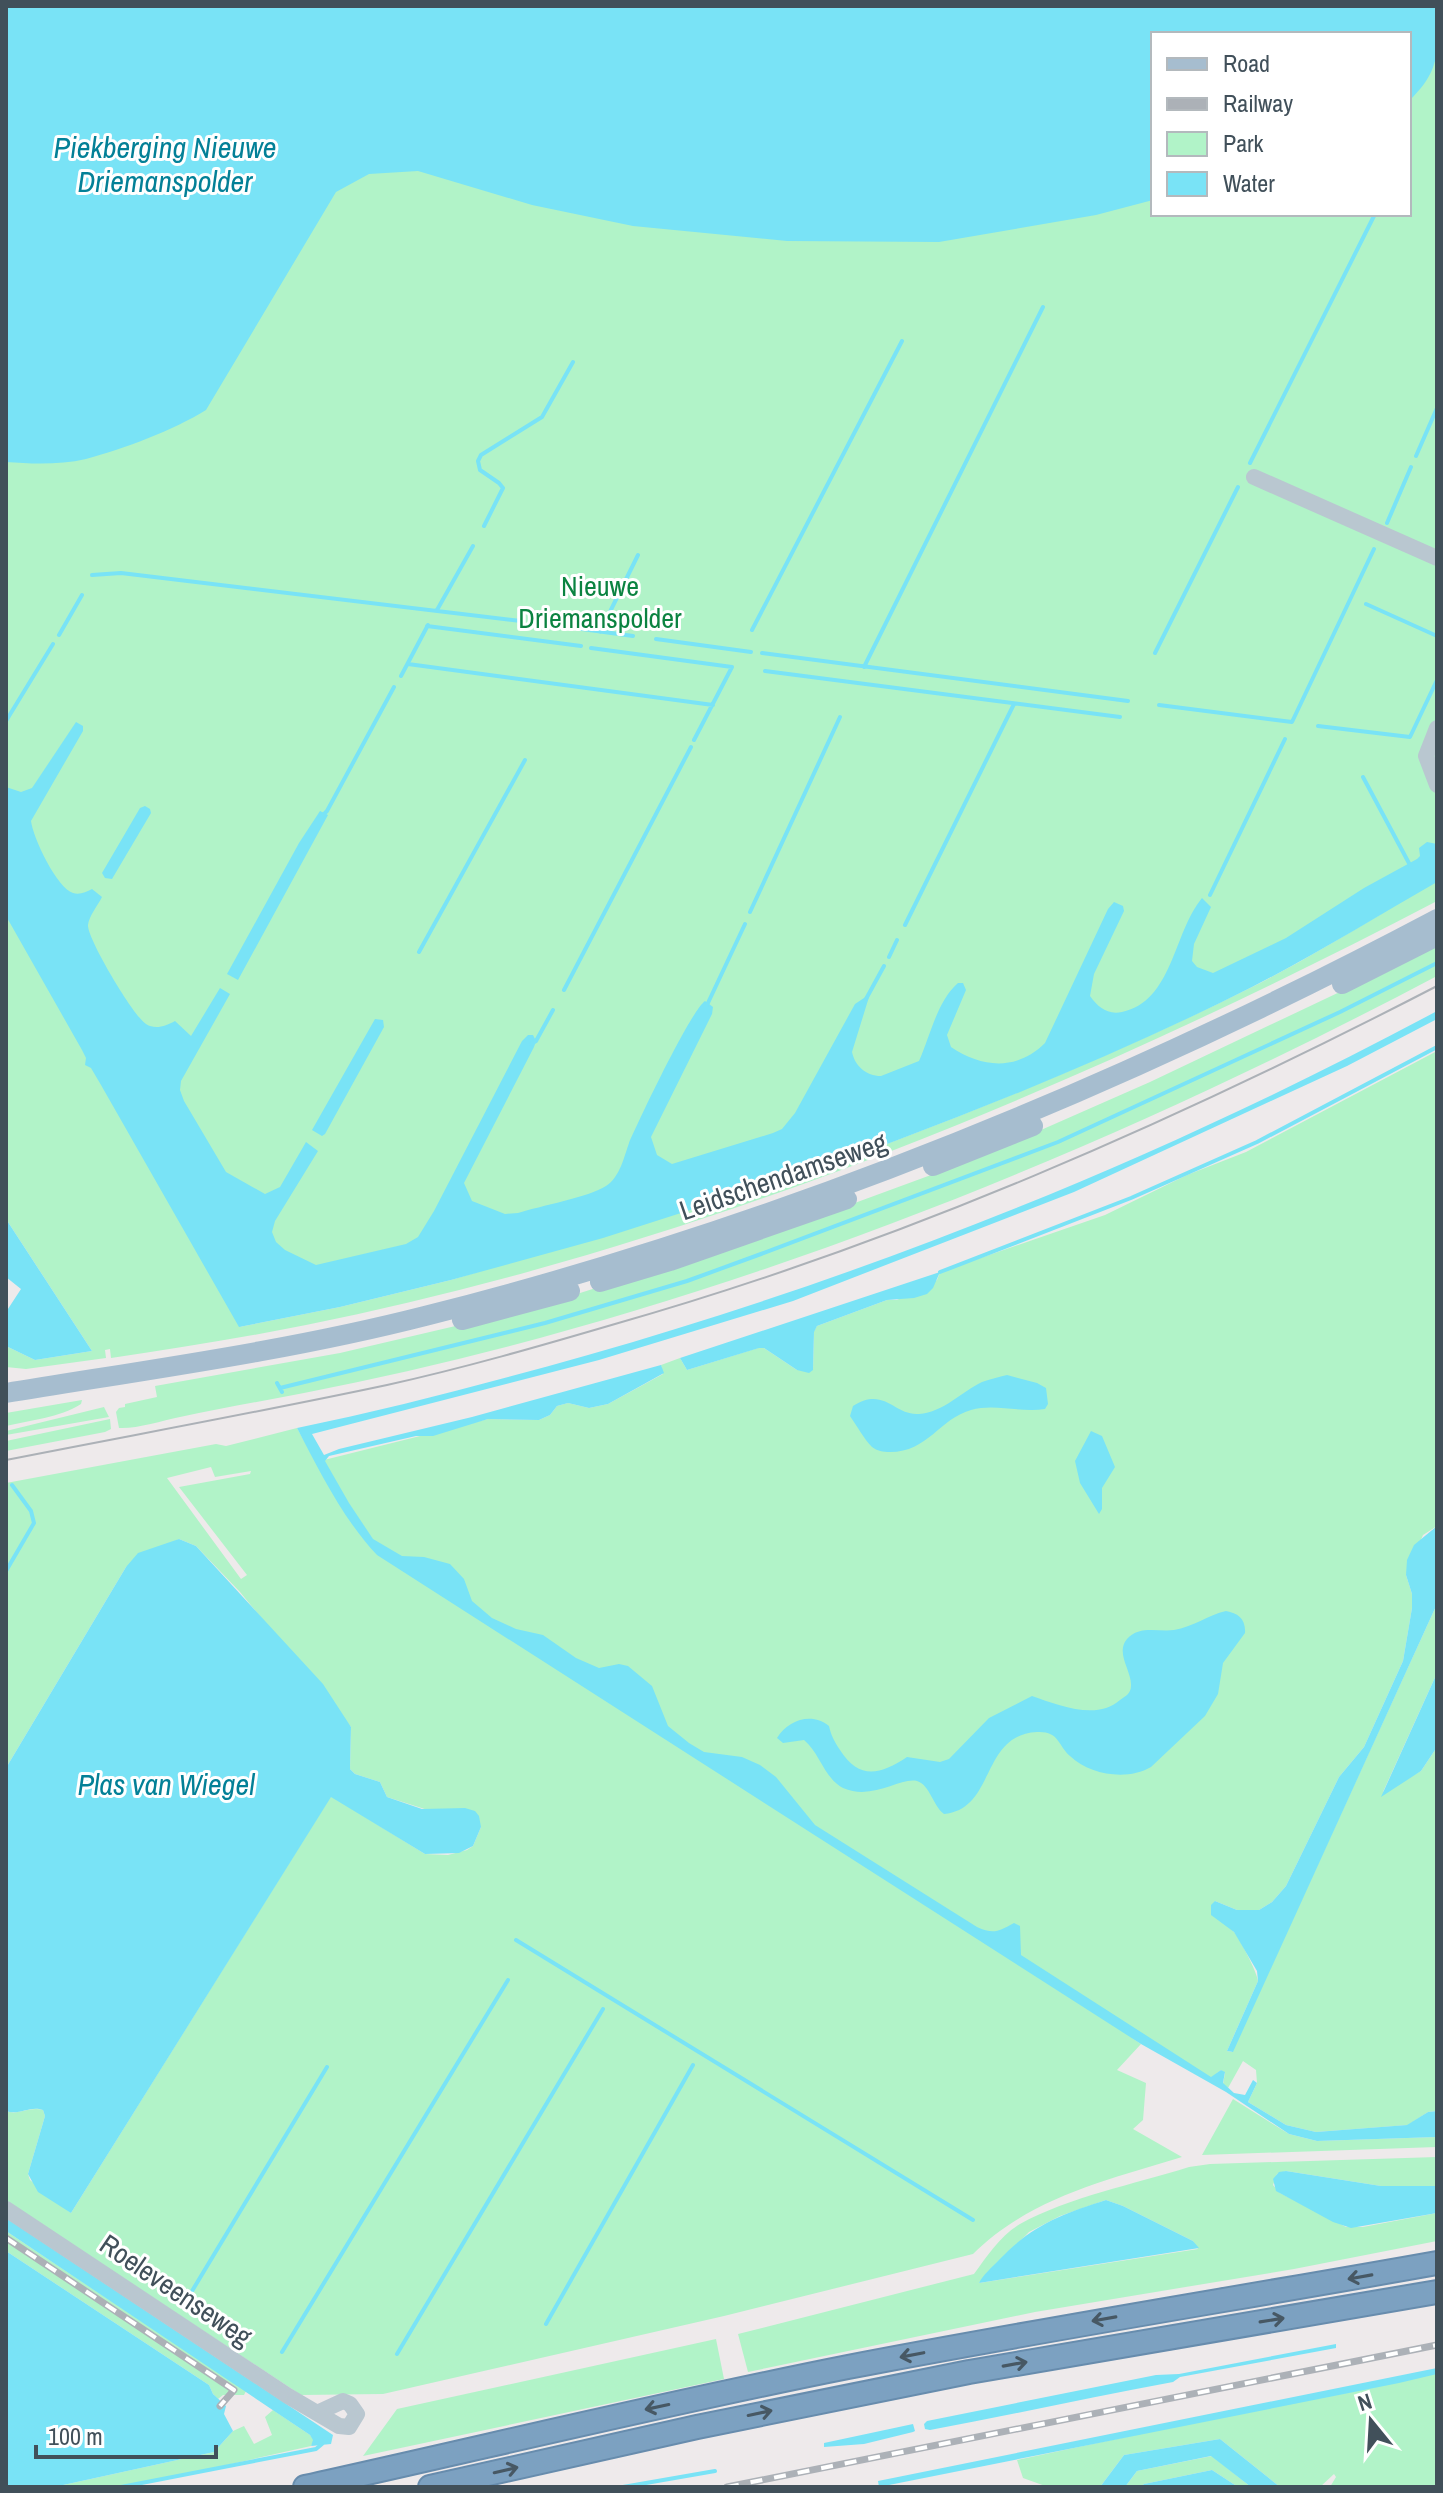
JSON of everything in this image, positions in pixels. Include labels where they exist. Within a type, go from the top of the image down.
[{"type":"highway","points":[[305,2487],[654,2407],[846,2367],[1085,2322],[1437,2263]]},
{"type":"highway","points":[[430,2487],[684,2429],[941,2377],[1437,2292]]},
{"type":"main road","name":"Leidschendamseweg","points":[[114,1383],[423,1317],[582,1274],[870,1177],[1090,1088],[1265,1007],[1437,919]]},
{"type":"main road","name":"Leidschendamseweg","points":[[114,1383],[263,1364],[390,1338],[514,1307],[712,1247],[989,1145],[1189,1056],[1437,936]]},
{"type":"main road","points":[[6,1393],[114,1383]]},
{"type":"main road","points":[[6,1407],[114,1383]]},
{"type":"street","points":[[1254,477],[1437,558]]},
{"type":"street","points":[[1437,728],[1426,756],[1437,785]]},
{"type":"street","name":"Roeleveenseweg","points":[[6,2209],[317,2413]]},
{"type":"green space","name":"Nieuwe Driemanspolder","points":[[6,6],[1437,6],[1437,901],[1166,1034],[1027,1096],[886,1153],[744,1205],[600,1251],[454,1291],[306,1325],[111,1358],[110,1349],[105,1350],[106,1358],[26,1369],[6,1367],[6,1346],[35,1360],[92,1351],[6,1219]],"holes":[[[1383,913],[1317,952],[1134,1043],[955,1117],[774,1186],[451,1280],[239,1327],[1127,1032]]]},
{"type":"green space","points":[[1437,942],[1437,976],[1167,1109],[1027,1170],[886,1226],[742,1277],[597,1322],[451,1361],[119,1428],[116,1412],[119,1408],[157,1397],[155,1386],[340,1353],[533,1308],[803,1222],[980,1157],[1150,1082],[1365,980]]},
{"type":"green space","points":[[1437,1051],[1437,1526],[1423,1535],[1406,1575],[1412,1594],[1412,1608],[1403,1661],[1364,1747],[1339,1777],[1286,1886],[1272,1902],[1259,1910],[1237,1910],[1215,1901],[1212,1915],[1237,1936],[1258,1981],[1227,2051],[1232,2052],[1437,1604],[1437,1673],[1383,1792],[1421,1771],[1437,1747],[1437,2111],[1428,2112],[1408,2125],[1316,2132],[1286,2125],[1248,2102],[1257,2083],[1256,2070],[1243,2061],[1228,2088],[1223,2084],[1225,2073],[1221,2070],[1211,2078],[1132,2038],[1141,2044],[1117,2070],[1146,2083],[1143,2120],[1133,2129],[1182,2157],[1098,2183],[1044,2205],[1019,2218],[973,2254],[724,2316],[383,2394],[301,2395],[6,2201],[6,2111],[43,2110],[45,2116],[28,2174],[30,2180],[71,2213],[331,1796],[425,1854],[448,1855],[467,1850],[473,1846],[481,1827],[387,1797],[380,1782],[355,1774],[350,1769],[351,1727],[240,1592],[196,1546],[179,1539],[126,1567],[6,1768],[6,1483],[216,1444],[226,1446],[297,1428],[316,1462],[488,1419],[539,1420],[550,1415],[557,1406],[568,1403],[589,1408],[608,1404],[663,1374],[661,1365],[680,1358],[687,1370],[764,1348],[797,1370],[813,1370],[814,1331],[817,1326],[887,1300],[897,1300],[937,1280],[940,1272],[1105,1215],[1187,1175],[1246,1152]],"holes":[[[211,1467],[215,1477],[251,1471],[250,1474],[179,1487],[247,1575],[241,1579],[167,1478]]]},
{"type":"green space","points":[[82,1400],[81,1404],[64,1412],[6,1426],[6,1413]]},
{"type":"green space","points":[[104,1407],[109,1417],[6,1435],[6,1431]]},
{"type":"green space","points":[[110,1419],[111,1429],[105,1432],[6,1451],[6,1441]]},
{"type":"green space","points":[[1233,2099],[1289,2134],[1317,2141],[1437,2137],[1437,2147],[1202,2155]]},
{"type":"green space","points":[[1437,2157],[1437,2186],[1381,2186],[1286,2171],[1277,2174],[1273,2185],[1280,2193],[1346,2227],[1363,2227],[1437,2213],[1437,2241],[1294,2269],[1035,2312],[748,2372],[738,2334],[974,2274],[1006,2234],[1039,2214],[1103,2192],[1189,2167]],"holes":[[[1106,2200],[1193,2241],[1198,2249],[979,2283],[1029,2232],[1060,2216]]]},
{"type":"green space","points":[[6,2231],[246,2391],[244,2395],[223,2395],[218,2399],[209,2385],[6,2251]]},
{"type":"green space","points":[[716,2339],[724,2379],[363,2456],[397,2409]]},
{"type":"green space","points":[[1437,2371],[1437,2487],[1330,2487],[1336,2477],[1334,2474],[1320,2487],[1280,2487],[1220,2439],[1124,2455],[1100,2487],[1048,2487],[1023,2478],[1017,2460]]},
{"type":"green space","points":[[273,2410],[310,2435],[314,2440],[311,2446],[129,2487],[54,2487],[214,2452],[233,2431],[244,2426],[254,2444],[272,2435],[265,2417]]},
{"type":"green space","points":[[1212,2456],[1251,2487],[1238,2487],[1212,2470],[1140,2487],[1125,2487],[1137,2471]]},
{"type":"water","name":"Piekberging Nieuwe Driemanspolder","points":[[6,6],[1437,6],[1436,58],[1428,78],[1411,99],[1411,32],[1151,32],[1151,201],[1096,215],[939,242],[787,241],[633,226],[532,205],[418,171],[369,174],[336,192],[206,410],[164,432],[86,459],[36,464],[6,462]]},
{"type":"water","points":[[76,722],[83,726],[83,731],[31,821],[41,850],[53,873],[67,889],[78,894],[92,889],[102,897],[88,925],[90,933],[122,993],[146,1024],[160,1027],[175,1021],[191,1036],[220,988],[230,994],[181,1081],[180,1090],[226,1172],[265,1194],[280,1187],[306,1142],[318,1151],[275,1221],[272,1232],[276,1242],[285,1250],[316,1265],[406,1244],[418,1237],[528,1035],[533,1035],[536,1041],[534,1047],[464,1183],[472,1201],[505,1214],[576,1198],[611,1182],[665,1068],[705,1001],[713,1007],[712,1014],[651,1137],[657,1155],[672,1164],[782,1129],[795,1113],[855,1004],[867,996],[852,1052],[859,1066],[871,1074],[881,1076],[919,1061],[939,1009],[958,983],[963,983],[966,990],[947,1035],[951,1047],[975,1059],[999,1063],[1011,1062],[1034,1052],[1045,1043],[1114,902],[1123,906],[1124,911],[1094,974],[1090,996],[1103,1009],[1117,1013],[1139,1005],[1152,994],[1170,964],[1192,912],[1202,898],[1211,907],[1194,944],[1192,961],[1197,967],[1213,973],[1286,938],[1364,888],[1417,859],[1420,856],[1419,848],[1427,842],[1437,844],[1437,882],[1299,962],[1194,1016],[1016,1094],[835,1164],[774,1186],[762,1187],[603,1238],[451,1280],[239,1327],[101,1085],[91,1068],[85,1065],[82,1050],[6,916],[6,787],[21,792],[32,788]]},
{"type":"water","points":[[145,806],[151,813],[112,879],[105,878],[102,873],[140,808]]},
{"type":"water","points":[[320,811],[328,815],[238,980],[227,974]]},
{"type":"water","points":[[1437,1011],[1437,1019],[1347,1066],[1074,1192],[793,1301],[599,1360],[312,1434],[324,1455],[661,1365],[664,1373],[608,1404],[589,1408],[568,1403],[557,1406],[550,1415],[539,1420],[488,1419],[433,1436],[416,1436],[329,1456],[325,1461],[373,1539],[402,1556],[424,1557],[450,1564],[464,1579],[472,1601],[492,1618],[516,1629],[543,1635],[576,1658],[599,1668],[619,1664],[628,1666],[652,1686],[668,1726],[689,1743],[704,1752],[742,1757],[760,1765],[776,1777],[815,1825],[977,1927],[992,1931],[1014,1923],[1020,1926],[1021,1955],[1211,2077],[1221,2070],[1225,2072],[1223,2083],[1234,2093],[1245,2095],[1253,2080],[1257,2083],[1248,2102],[1286,2125],[1316,2132],[1407,2125],[1428,2112],[1437,2111],[1437,2137],[1317,2141],[1289,2134],[1226,2092],[1141,2044],[377,1555],[343,1511],[297,1428],[443,1394],[588,1355],[807,1286],[915,1247],[1022,1206],[1232,1114]]},
{"type":"water","points":[[375,1019],[383,1020],[384,1027],[322,1136],[312,1130]]},
{"type":"water","points":[[6,1219],[92,1351],[35,1360],[6,1346],[6,1312],[21,1289],[6,1277]]},
{"type":"water","points":[[940,1272],[927,1294],[887,1300],[817,1326],[814,1332],[813,1370],[809,1373],[797,1370],[764,1348],[687,1370],[680,1358]]},
{"type":"water","points":[[1007,1375],[1046,1388],[1048,1404],[1045,1409],[989,1407],[971,1410],[950,1420],[914,1447],[890,1452],[872,1447],[850,1416],[853,1406],[873,1399],[910,1413],[928,1412],[944,1406],[982,1382]]},
{"type":"water","points":[[1091,1431],[1102,1436],[1115,1467],[1102,1488],[1102,1509],[1099,1514],[1080,1483],[1075,1461]]},
{"type":"water","points":[[1437,1526],[1437,1604],[1233,2052],[1227,2051],[1258,1981],[1257,1971],[1234,1932],[1211,1915],[1211,1905],[1215,1901],[1237,1910],[1259,1910],[1272,1902],[1286,1886],[1339,1777],[1364,1747],[1403,1661],[1412,1608],[1412,1594],[1406,1575],[1407,1560],[1414,1545]]},
{"type":"water","name":"Plas van Wiegel","points":[[179,1539],[196,1546],[323,1684],[351,1727],[350,1769],[355,1774],[380,1782],[387,1797],[422,1809],[465,1808],[475,1811],[481,1827],[473,1846],[459,1853],[425,1854],[331,1797],[71,2213],[38,2192],[28,2174],[45,2116],[43,2110],[6,2111],[6,1768],[126,1567],[138,1553]]},
{"type":"water","points":[[1226,1611],[1240,1618],[1245,1633],[1223,1663],[1218,1694],[1205,1716],[1151,1767],[1131,1774],[1109,1774],[1088,1768],[1070,1756],[1054,1736],[1037,1732],[1019,1736],[1006,1745],[972,1800],[961,1809],[944,1814],[917,1781],[865,1792],[843,1788],[831,1778],[804,1740],[783,1743],[777,1738],[794,1723],[815,1719],[829,1726],[834,1741],[847,1760],[862,1770],[879,1771],[907,1757],[940,1762],[949,1759],[989,1718],[1032,1696],[1077,1709],[1100,1710],[1111,1706],[1126,1696],[1131,1688],[1123,1656],[1127,1639],[1137,1632],[1181,1628]]},
{"type":"water","points":[[1437,1673],[1437,1747],[1421,1771],[1381,1797]]},
{"type":"water","points":[[1279,2172],[1381,2186],[1437,2186],[1437,2213],[1351,2228],[1333,2222],[1276,2191],[1273,2179]]},
{"type":"water","points":[[1106,2200],[1193,2241],[1199,2248],[979,2283],[1011,2248],[1036,2229]]},
{"type":"water","points":[[6,2218],[333,2435],[331,2444],[311,2446],[313,2440],[310,2435],[6,2231]]},
{"type":"water","points":[[6,2251],[209,2385],[213,2394],[226,2406],[224,2414],[233,2431],[214,2452],[54,2487],[6,2487]]},
{"type":"water","points":[[1336,2344],[1336,2348],[1180,2377],[1173,2382],[925,2429],[927,2421],[1156,2375],[1179,2374]]},
{"type":"water","points":[[1437,2368],[1437,2374],[1399,2383],[879,2487],[878,2481]]},
{"type":"water","points":[[913,2424],[913,2432],[864,2444],[824,2447],[824,2443]]},
{"type":"water","points":[[1220,2439],[1280,2487],[1251,2487],[1211,2456],[1137,2471],[1125,2487],[1100,2487],[1124,2455]]},
{"type":"water","points":[[1212,2470],[1238,2487],[1140,2487],[1144,2484]]},
{"type":"waterway","points":[[1250,463],[1374,216]]},
{"type":"waterway","points":[[864,667],[1043,307]]},
{"type":"waterway","points":[[752,630],[902,341]]},
{"type":"waterway","points":[[484,526],[503,488],[480,470],[478,461],[481,455],[542,417],[573,362]]},
{"type":"waterway","points":[[1416,456],[1437,408]]},
{"type":"waterway","points":[[1387,523],[1411,467]]},
{"type":"waterway","points":[[1155,653],[1238,487]]},
{"type":"waterway","points":[[437,610],[473,546]]},
{"type":"waterway","points":[[1159,705],[1292,722],[1374,549]]},
{"type":"waterway","points":[[600,632],[638,555]]},
{"type":"waterway","points":[[92,575],[121,573],[521,621]]},
{"type":"waterway","points":[[59,635],[82,595]]},
{"type":"waterway","points":[[1366,604],[1437,636]]},
{"type":"waterway","points":[[531,622],[633,636]]},
{"type":"waterway","points":[[401,676],[428,625]]},
{"type":"waterway","points":[[427,626],[581,646]]},
{"type":"waterway","points":[[656,639],[751,652]]},
{"type":"waterway","points":[[6,721],[53,644]]},
{"type":"waterway","points":[[591,648],[732,667],[694,740]]},
{"type":"waterway","points":[[762,653],[1128,701]]},
{"type":"waterway","points":[[408,664],[713,705]]},
{"type":"waterway","points":[[765,671],[1120,717]]},
{"type":"waterway","points":[[1318,726],[1410,737],[1437,680]]},
{"type":"waterway","points":[[321,817],[394,687]]},
{"type":"waterway","points":[[905,925],[1014,704]]},
{"type":"waterway","points":[[750,912],[840,717]]},
{"type":"waterway","points":[[1210,895],[1285,739]]},
{"type":"waterway","points":[[564,990],[691,747]]},
{"type":"waterway","points":[[419,952],[525,760]]},
{"type":"waterway","points":[[1363,777],[1411,867]]},
{"type":"waterway","points":[[707,1005],[745,924]]},
{"type":"waterway","points":[[889,957],[897,940]]},
{"type":"waterway","points":[[280,1388],[545,1323],[687,1281],[761,1254],[1058,1142],[1340,1012],[1437,963]]},
{"type":"waterway","points":[[866,999],[884,966]]},
{"type":"waterway","points":[[531,1044],[536,1041],[553,1010]]},
{"type":"waterway","points":[[940,1272],[1131,1198],[1257,1142],[1437,1047]]},
{"type":"waterway","points":[[277,1383],[282,1392]]},
{"type":"waterway","points":[[6,1571],[34,1523],[31,1511],[12,1485]]},
{"type":"waterway","points":[[516,1940],[973,2220]]},
{"type":"waterway","points":[[282,2352],[508,1980]]},
{"type":"waterway","points":[[397,2354],[603,2009]]},
{"type":"waterway","points":[[546,2324],[693,2065]]},
{"type":"waterway","points":[[183,2306],[327,2067]]},
{"type":"waterway","points":[[121,2487],[316,2449],[322,2444]]},
{"type":"waterway","points":[[623,2487],[715,2471]]},
{"type":"tram line","points":[[6,1460],[416,1378],[721,1292],[827,1256],[1034,1176],[1238,1085],[1437,986]]},
{"type":"railway","points":[[6,2238],[234,2390],[220,2406]]},
{"type":"railway","points":[[727,2487],[1437,2345]]}]
